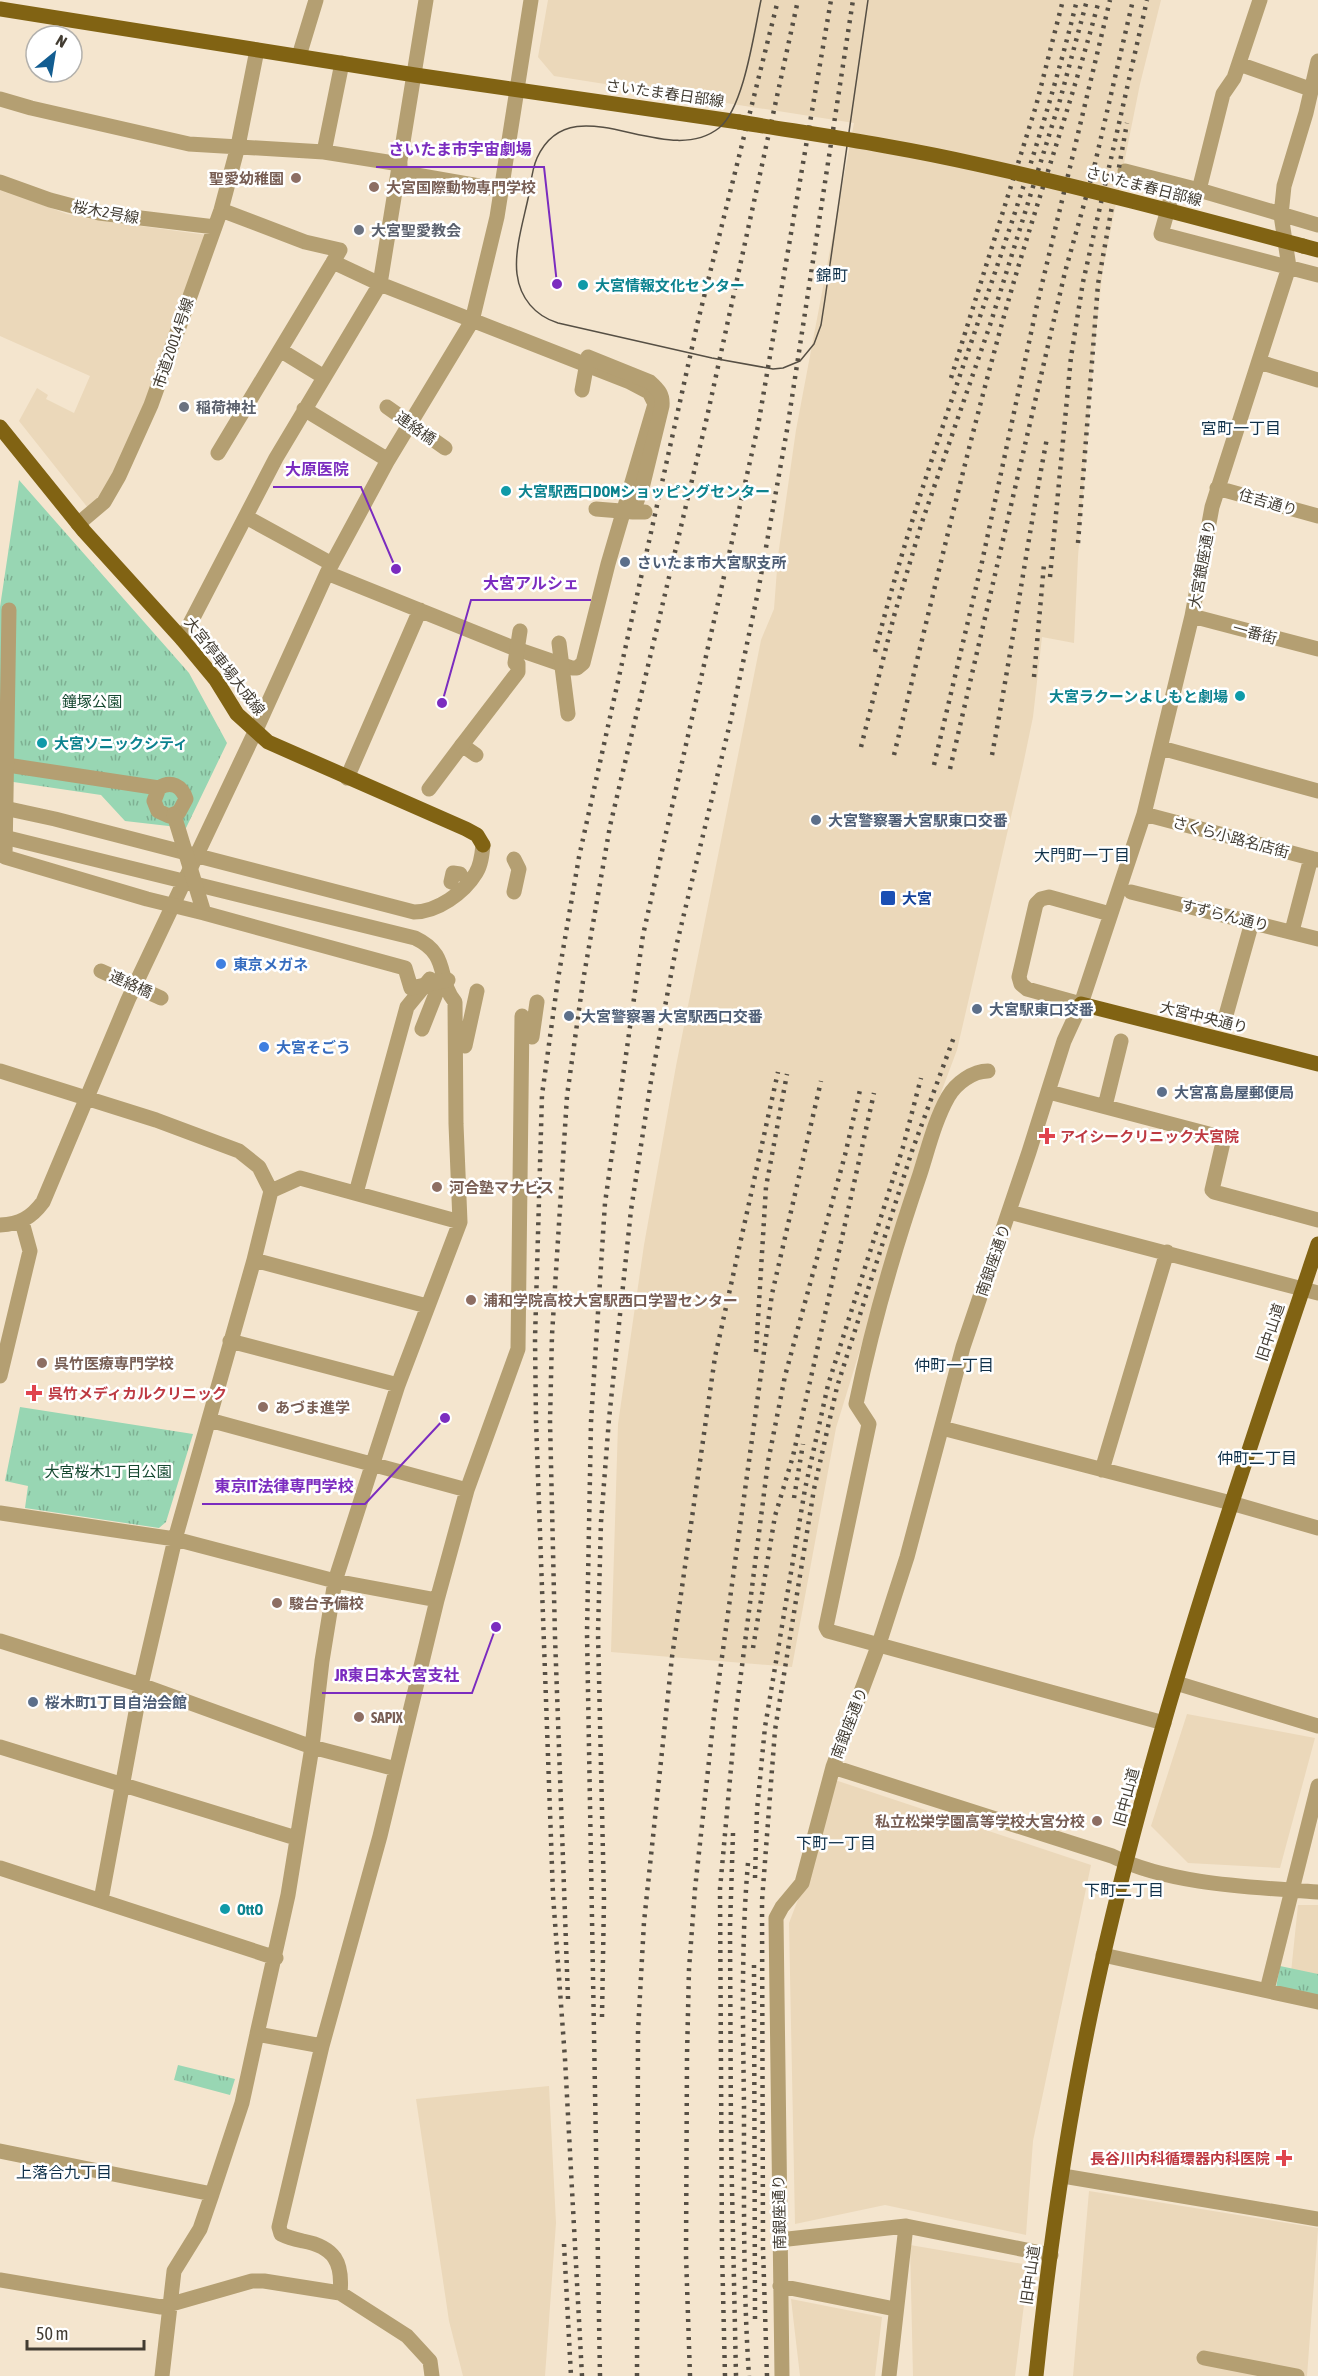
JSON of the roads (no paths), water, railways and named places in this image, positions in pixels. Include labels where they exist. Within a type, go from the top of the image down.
[{"type":"main road","name":"さいたま春日部線","points":[[0,9],[903,149],[1119,197],[1310,248]]},
{"type":"main road","name":"大宮停車場大成線","points":[[0,427],[78,524],[182,639],[216,680],[237,714],[255,732],[268,742],[466,829],[477,835],[483,845]]},
{"type":"main road","name":"大宮中央通り","points":[[1081,1004],[1318,1064]]},
{"type":"main road","name":"旧中山道","points":[[1036,2376],[1063,2176],[1103,1955],[1176,1683],[1231,1503],[1310,1291],[1318,1244]]},
{"type":"street","points":[[299,56],[316,0]]},
{"type":"street","points":[[182,639],[304,410],[380,284],[426,0]]},
{"type":"street","points":[[0,1225],[22,1222],[44,1202],[128,1000],[330,569],[388,460],[472,321],[492,244],[502,190],[531,0]]},
{"type":"street","points":[[1199,190],[1223,94],[1234,78],[1260,0]]},
{"type":"street","name":"市道20014号線","points":[[78,524],[104,502],[136,442],[221,210],[238,146],[256,50]]},
{"type":"street","name":"大宮銀座通り","points":[[1081,1004],[1144,814],[1192,616],[1217,488],[1289,267],[1281,215],[1284,186],[1312,114],[1310,89],[1318,61]]},
{"type":"street","points":[[324,152],[342,63]]},
{"type":"street","points":[[1239,64],[1310,89]]},
{"type":"street","points":[[0,99],[189,144],[324,152],[502,190]]},
{"type":"street","points":[[1125,171],[1318,225]]},
{"type":"street","name":"桜木2号線","points":[[0,182],[50,200],[99,213],[215,227]]},
{"type":"street","points":[[1175,184],[1161,234],[1318,274]]},
{"type":"street","points":[[218,453],[340,250],[305,242],[221,210]]},
{"type":"street","points":[[246,517],[330,569],[420,610],[572,668],[577,668],[583,663],[608,564],[655,404],[648,392],[630,382],[380,284],[333,262]]},
{"type":"street","points":[[280,350],[324,377]]},
{"type":"street","points":[[582,390],[585,356],[650,382],[658,388],[663,397],[643,484],[639,512],[596,509]]},
{"type":"street","points":[[1259,362],[1318,380]]},
{"type":"street","name":"連絡橋","points":[[387,407],[445,448]]},
{"type":"street","points":[[304,410],[388,460]]},
{"type":"street","name":"住吉通り","points":[[1217,488],[1318,516]]},
{"type":"street","points":[[9,610],[3,765],[5,857],[147,899],[405,968],[411,988],[444,975]]},
{"type":"street","points":[[347,778],[420,610]]},
{"type":"street","name":"一番街","points":[[1192,616],[1318,650]]},
{"type":"street","points":[[429,789],[518,672],[518,664],[515,663],[520,631]]},
{"type":"street","points":[[559,643],[568,714]]},
{"type":"street","points":[[462,745],[476,755]]},
{"type":"street","points":[[1161,748],[1318,790]]},
{"type":"street","points":[[3,765],[159,788],[172,784],[183,791],[186,799],[174,815],[165,815],[156,808],[154,797],[159,788]]},
{"type":"street","points":[[0,807],[56,819],[400,910],[425,912],[436,908],[464,888],[476,874],[483,845]]},
{"type":"street","name":"さくら小路名店街","points":[[1144,814],[1314,859]]},
{"type":"street","points":[[174,815],[204,913]]},
{"type":"street","points":[[0,836],[415,938],[431,948],[455,1002],[460,1222],[398,1385],[335,1581],[322,1661],[312,1747],[276,1958],[242,2103],[201,2229],[174,2271],[162,2376]]},
{"type":"street","points":[[1292,931],[1314,859]]},
{"type":"street","points":[[514,892],[517,864]]},
{"type":"street","name":"すずらん通り","points":[[1131,892],[1318,939]]},
{"type":"street","points":[[1081,1004],[1026,989],[1021,984],[1019,977],[1036,904],[1041,899],[1049,897],[1110,914]]},
{"type":"street","points":[[1226,1015],[1252,922]]},
{"type":"street","name":"連絡橋","points":[[101,971],[161,998]]},
{"type":"street","points":[[422,1029],[444,975]]},
{"type":"street","points":[[356,1193],[406,1007],[444,975]]},
{"type":"street","points":[[465,1046],[477,991]]},
{"type":"street","points":[[532,1037],[537,1002]]},
{"type":"street","name":"南銀座通り","points":[[782,2376],[776,1918],[802,1883],[833,1767],[879,1644],[919,1517],[963,1347],[1064,1041],[1081,1004]]},
{"type":"street","points":[[340,2293],[342,2274],[336,2259],[323,2248],[304,2241],[291,2240],[281,2234],[279,2227],[322,2046],[380,1836],[437,1600],[467,1490],[518,1349],[522,1016]]},
{"type":"street","points":[[1105,1106],[1121,1041]]},
{"type":"street","points":[[0,1071],[156,1120],[239,1151],[259,1167],[271,1191],[254,1260],[175,1539],[141,1685],[101,1900]]},
{"type":"street","points":[[988,1071],[977,1071],[948,1095],[916,1184],[883,1292],[856,1404],[869,1424],[826,1627],[828,1631],[1164,1723]]},
{"type":"street","points":[[1050,1089],[1224,1138],[1212,1190],[1214,1192],[1318,1220]]},
{"type":"street","points":[[271,1191],[300,1178],[460,1222]]},
{"type":"street","points":[[1009,1212],[1310,1291]]},
{"type":"street","points":[[0,1376],[30,1251],[22,1222]]},
{"type":"street","points":[[1102,1470],[1167,1252]]},
{"type":"street","points":[[254,1260],[427,1306]]},
{"type":"street","points":[[230,1341],[398,1385]]},
{"type":"street","points":[[208,1420],[374,1463],[467,1490]]},
{"type":"street","points":[[942,1428],[1318,1528]]},
{"type":"street","points":[[0,1513],[175,1539],[335,1581],[437,1600]]},
{"type":"street","points":[[0,1641],[141,1685],[312,1747],[396,1769]]},
{"type":"street","points":[[1176,1683],[1318,1726]]},
{"type":"street","points":[[0,1748],[296,1838]]},
{"type":"street","points":[[833,1767],[1112,1856],[1126,1863],[1203,1883],[1318,1892]]},
{"type":"street","points":[[1267,1990],[1318,1786]]},
{"type":"street","points":[[0,1868],[276,1958]]},
{"type":"street","points":[[1103,1955],[1318,2002]]},
{"type":"street","points":[[258,2034],[322,2046]]},
{"type":"street","points":[[0,2151],[212,2194]]},
{"type":"street","points":[[1063,2176],[1318,2219]]},
{"type":"street","points":[[779,2240],[906,2226],[1051,2255]]},
{"type":"street","points":[[889,2376],[906,2226]]},
{"type":"street","points":[[0,2280],[161,2307],[252,2281],[340,2293],[407,2336],[430,2361],[432,2376]]},
{"type":"street","points":[[780,2286],[895,2309]]},
{"type":"street","points":[[1204,2358],[1297,2376]]},
{"type":"tram line","points":[[761,0],[741,87],[728,118],[719,128],[697,139],[672,140],[595,126],[572,127],[553,137],[537,158],[520,234],[516,264],[521,291],[530,305],[542,316],[558,323],[712,358],[773,369],[783,368],[800,361],[814,344],[821,325],[868,0]]},
{"type":"railway","points":[[582,2376],[565,2059],[553,1895],[536,1421],[535,1339],[542,1095],[558,979],[579,857],[697,325],[778,0]]},
{"type":"railway","points":[[568,1999],[550,1421],[552,1335],[567,1096],[583,981],[610,826],[707,417],[798,0]]},
{"type":"railway","points":[[600,2376],[587,1633],[591,1422],[605,1203],[643,935],[758,426],[831,0]]},
{"type":"railway","points":[[602,2017],[604,1899],[598,1633],[601,1522],[609,1419],[631,1210],[651,1081],[677,943],[731,719],[758,592],[787,430],[853,0]]},
{"type":"railway","points":[[951,378],[1036,106],[1063,0]]},
{"type":"railway","points":[[875,652],[923,488],[1031,164],[1077,0]]},
{"type":"railway","points":[[861,747],[894,616],[922,522],[990,325],[1060,100],[1087,0]]},
{"type":"railway","points":[[894,755],[959,487],[1001,327],[1099,0]]},
{"type":"railway","points":[[934,765],[982,562],[1037,305],[1110,0]]},
{"type":"railway","points":[[950,769],[1065,272],[1093,172],[1133,0]]},
{"type":"railway","points":[[1050,577],[1071,357],[1083,282],[1147,0]]},
{"type":"railway","points":[[1078,543],[1098,284],[1127,123]]},
{"type":"railway","points":[[992,755],[1047,438]]},
{"type":"railway","points":[[1034,677],[1044,564]]},
{"type":"railway","points":[[767,2376],[763,2249],[762,1901],[775,1730],[814,1489],[837,1387],[912,1151],[954,1037]]},
{"type":"railway","points":[[637,2376],[638,2031],[644,1922],[672,1657],[715,1357],[778,1072]]},
{"type":"railway","points":[[756,1352],[766,1187],[787,1074]]},
{"type":"railway","points":[[755,1878],[757,1810],[765,1727],[805,1489],[828,1385],[903,1147],[921,1078]]},
{"type":"railway","points":[[690,2376],[686,2255],[687,2056],[689,1969],[695,1889],[714,1715],[772,1294],[821,1081]]},
{"type":"railway","points":[[725,2376],[720,1889],[736,1713],[768,1462],[785,1376],[845,1155],[860,1090]]},
{"type":"railway","points":[[753,1648],[775,1516],[793,1456],[874,1093]]},
{"type":"railway","points":[[794,1498],[803,1444]]},
{"type":"railway","points":[[733,1833],[730,1927],[731,2142],[736,2376]]},
{"type":"railway","points":[[748,1863],[743,1954],[743,2015],[745,2275],[749,2376]]},
{"type":"railway","points":[[754,1965],[755,2319]]},
{"type":"railway","points":[[564,2244],[571,2376]]},
{"type":"place","name":"聖愛幼稚園","points":[[296,178]]},
{"type":"place","name":"大宮国際動物専門学校","points":[[374,187]]},
{"type":"place","name":"大宮聖愛教会","points":[[359,230]]},
{"type":"place","name":"さいたま市宇宙劇場","points":[[557,284]]},
{"type":"place","name":"大宮情報文化センター","points":[[583,285]]},
{"type":"place","name":"稲荷神社","points":[[184,407]]},
{"type":"place","name":"大宮駅西口DOMショッピングセンター","points":[[506,491]]},
{"type":"place","name":"さいたま市大宮駅支所","points":[[625,562]]},
{"type":"place","name":"大原医院","points":[[396,569]]},
{"type":"place","name":"大宮ラクーンよしもと劇場","points":[[1240,696]]},
{"type":"place","name":"大宮アルシェ","points":[[442,703]]},
{"type":"place","name":"大宮ソニックシティ","points":[[42,743]]},
{"type":"place","name":"大宮警察署大宮駅東口交番","points":[[816,820]]},
{"type":"place","name":"大宮","points":[[888,898]]},
{"type":"place","name":"東京メガネ","points":[[221,964]]},
{"type":"place","name":"大宮駅東口交番","points":[[977,1009]]},
{"type":"place","name":"大宮警察署 大宮駅西口交番","points":[[569,1016]]},
{"type":"place","name":"大宮そごう","points":[[264,1047]]},
{"type":"place","name":"大宮髙島屋郵便局","points":[[1162,1092]]},
{"type":"place","name":"アイシークリニック大宮院","points":[[1047,1136]]},
{"type":"place","name":"河合塾マナビス","points":[[437,1187]]},
{"type":"place","name":"浦和学院高校大宮駅西口学習センター","points":[[471,1300]]},
{"type":"place","name":"呉竹医療専門学校","points":[[42,1363]]},
{"type":"place","name":"呉竹メディカルクリニック","points":[[34,1393]]},
{"type":"place","name":"あづま進学","points":[[263,1407]]},
{"type":"place","name":"東京IT法律専門学校","points":[[445,1418]]},
{"type":"place","name":"駿台予備校","points":[[277,1603]]},
{"type":"place","name":"JR東日本大宮支社","points":[[496,1627]]},
{"type":"place","name":"桜木町1丁目自治会館","points":[[33,1702]]},
{"type":"place","name":"SAPIX","points":[[359,1717]]},
{"type":"place","name":"私立松栄学園高等学校大宮分校","points":[[1097,1821]]},
{"type":"place","name":"OttO","points":[[225,1909]]},
{"type":"place","name":"長谷川内科循環器内科医院","points":[[1284,2158]]},
{"type":"district","name":"錦町","points":[[832,275]]},
{"type":"district","name":"宮町一丁目","points":[[1241,428]]},
{"type":"district","name":"大門町一丁目","points":[[1082,855]]},
{"type":"district","name":"仲町一丁目","points":[[954,1365]]},
{"type":"district","name":"仲町二丁目","points":[[1257,1458]]},
{"type":"district","name":"下町一丁目","points":[[836,1843]]},
{"type":"district","name":"下町二丁目","points":[[1124,1890]]},
{"type":"district","name":"上落合九丁目","points":[[64,2172]]},
{"type":"park label","name":"鐘塚公園","points":[[92,701]]},
{"type":"park label","name":"大宮桜木1丁目公園","points":[[108,1471]]}]
